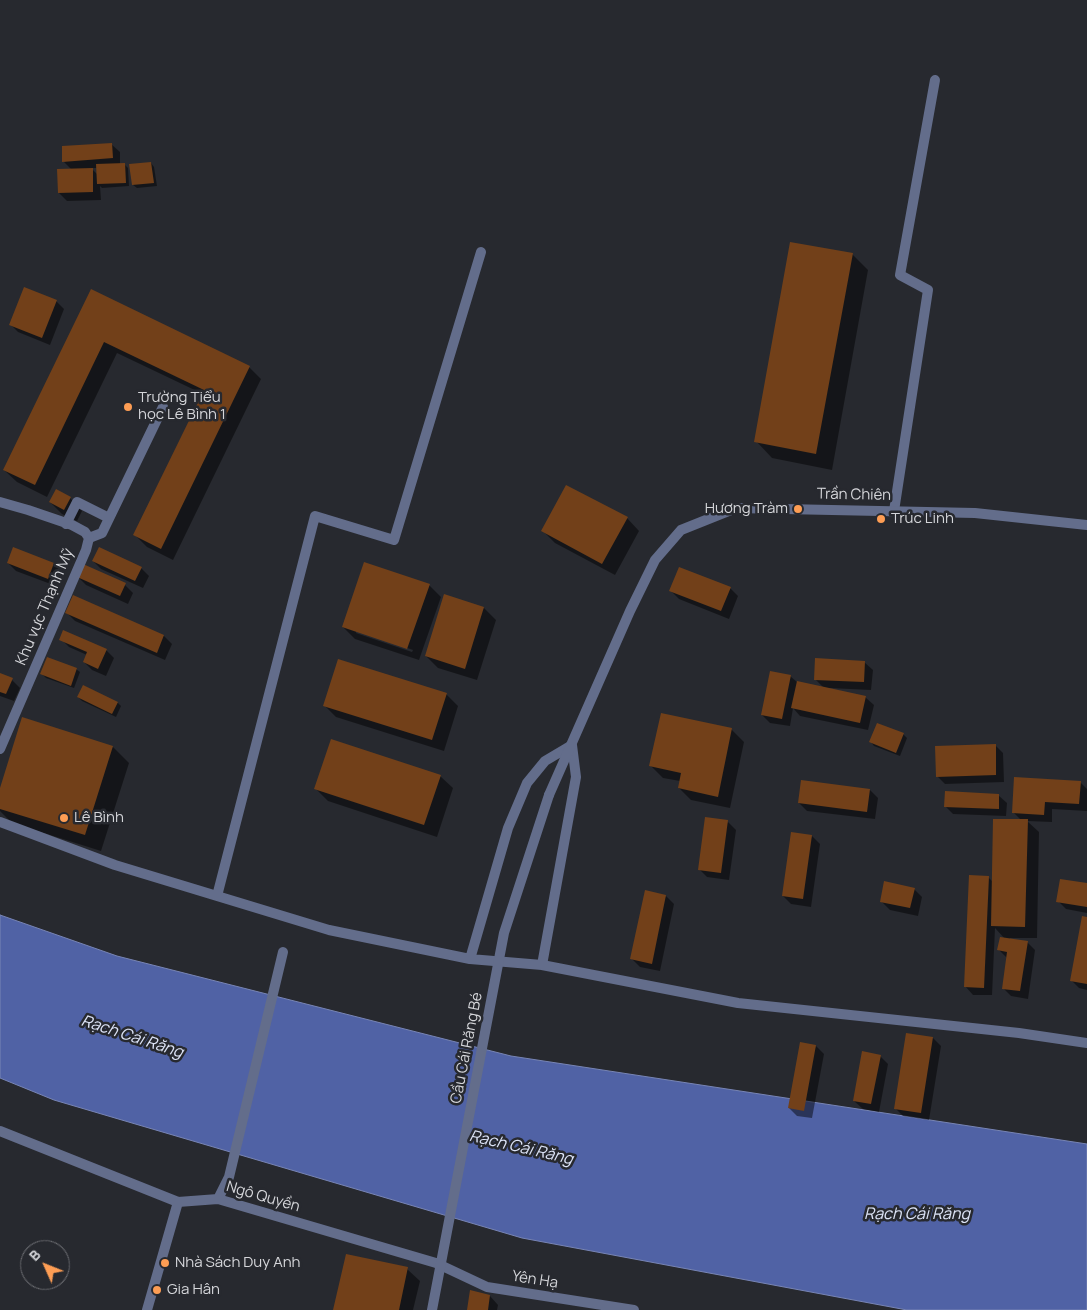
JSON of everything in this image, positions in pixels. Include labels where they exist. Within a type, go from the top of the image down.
[{"type":"street","points":[[894,511],[928,290],[900,275],[935,80]]},
{"type":"street","points":[[216,896],[315,516],[394,540],[481,252]]},
{"type":"street","points":[[89,538],[102,533],[163,407]]},
{"type":"street","name":"Khu vực Thạnh Mỹ","points":[[0,502],[66,524],[85,532],[89,538],[86,550],[0,749]]},
{"type":"street","points":[[66,524],[77,502],[109,518]]},
{"type":"street","name":"Trần Chiên","points":[[549,795],[630,611],[655,560],[681,530],[736,508],[976,513],[1087,525]]},
{"type":"street","points":[[470,959],[508,828],[527,784],[545,761],[572,745],[576,777],[542,965]]},
{"type":"street","name":"Cầu Cái Răng Bé","points":[[432,1310],[504,933],[549,795]]},
{"type":"street","points":[[0,822],[115,865],[329,930],[470,959],[542,965],[738,1003],[1009,1032],[1087,1043]]},
{"type":"street","points":[[218,1199],[229,1177],[283,952]]},
{"type":"street","name":"Ngô Quyền","points":[[0,1131],[178,1202],[218,1199],[436,1263]]},
{"type":"street","points":[[147,1310],[178,1202]]},
{"type":"street","name":"Yên Hạ","points":[[436,1263],[487,1287],[634,1310]]},
{"type":"water","name":"Rạch Cái Răng","points":[[0,915],[117,956],[511,1056],[1087,1144],[1087,1310],[907,1310],[522,1238],[54,1100],[0,1078]]},
{"type":"building","points":[[112,143],[113,158],[62,162],[62,146]]},
{"type":"building","points":[[151,162],[154,183],[132,185],[129,164]]},
{"type":"building","points":[[125,163],[126,183],[97,184],[96,164]]},
{"type":"building","points":[[93,168],[93,192],[58,193],[57,169]]},
{"type":"building","points":[[790,242],[853,253],[816,454],[754,442]]},
{"type":"building","points":[[24,287],[57,300],[42,338],[9,325]]},
{"type":"building","points":[[91,289],[250,366],[161,549],[133,535],[204,390],[104,342],[35,485],[3,470]]},
{"type":"building","points":[[566,485],[628,517],[602,564],[541,531]]},
{"type":"building","points":[[56,489],[71,497],[64,510],[49,502]]},
{"type":"building","points":[[13,547],[54,563],[48,579],[7,563]]},
{"type":"building","points":[[99,547],[142,567],[135,581],[92,561]]},
{"type":"building","points":[[364,562],[430,584],[407,649],[342,627]]},
{"type":"building","points":[[83,564],[126,583],[120,596],[77,577]]},
{"type":"building","points":[[679,567],[731,587],[721,611],[669,591]]},
{"type":"building","points":[[444,594],[484,607],[465,669],[425,656]]},
{"type":"building","points":[[73,595],[164,635],[157,653],[65,613]]},
{"type":"building","points":[[63,630],[107,649],[98,669],[83,662],[87,652],[59,640]]},
{"type":"building","points":[[47,657],[77,668],[71,686],[40,674]]},
{"type":"building","points":[[815,658],[865,661],[864,682],[814,680]]},
{"type":"building","points":[[338,659],[447,693],[432,740],[323,706]]},
{"type":"building","points":[[770,671],[791,675],[782,719],[761,715]]},
{"type":"building","points":[[0,673],[13,678],[6,694],[0,692]]},
{"type":"building","points":[[797,681],[866,696],[860,723],[791,708]]},
{"type":"building","points":[[83,685],[118,702],[112,714],[77,697]]},
{"type":"building","points":[[661,713],[732,728],[718,797],[678,788],[681,773],[649,766]]},
{"type":"building","points":[[22,717],[113,746],[85,835],[0,809],[0,788]]},
{"type":"building","points":[[877,723],[904,733],[896,753],[869,742]]},
{"type":"building","points":[[331,739],[441,775],[424,825],[314,789]]},
{"type":"building","points":[[996,744],[996,775],[936,777],[935,746]]},
{"type":"building","points":[[1014,777],[1081,781],[1079,804],[1045,802],[1044,815],[1012,813]]},
{"type":"building","points":[[801,780],[870,789],[867,812],[798,803]]},
{"type":"building","points":[[945,791],[999,794],[999,809],[944,807]]},
{"type":"building","points":[[705,817],[728,820],[721,873],[698,870]]},
{"type":"building","points":[[993,819],[1028,819],[1025,927],[991,926]]},
{"type":"building","points":[[791,832],[812,835],[803,899],[782,896]]},
{"type":"building","points":[[969,875],[989,876],[984,988],[964,987]]},
{"type":"building","points":[[1060,879],[1087,883],[1087,907],[1056,902]]},
{"type":"building","points":[[884,881],[915,888],[910,908],[880,902]]},
{"type":"building","points":[[645,890],[666,895],[652,964],[630,959]]},
{"type":"building","points":[[1082,916],[1087,917],[1087,984],[1070,981]]},
{"type":"building","points":[[1000,937],[1028,941],[1020,991],[1002,989],[1007,952],[997,950]]},
{"type":"building","points":[[906,1033],[933,1037],[921,1113],[894,1109]]},
{"type":"building","points":[[800,1042],[816,1045],[804,1111],[788,1108]]},
{"type":"building","points":[[862,1051],[881,1055],[871,1104],[853,1101]]},
{"type":"building","points":[[346,1254],[408,1267],[399,1310],[333,1310]]},
{"type":"building","points":[[470,1290],[490,1295],[488,1310],[467,1310]]},
{"type":"place","name":"Trường Tiểu học Lê Bình 1","points":[[128,407]]},
{"type":"place","name":"Hương Tràm","points":[[798,509]]},
{"type":"place","name":"Trúc Linh","points":[[881,519]]},
{"type":"place","name":"Lê Bình","points":[[64,818]]},
{"type":"place","name":"Nhà Sách Duy Anh","points":[[165,1263]]},
{"type":"place","name":"Gia Hân","points":[[157,1290]]}]
